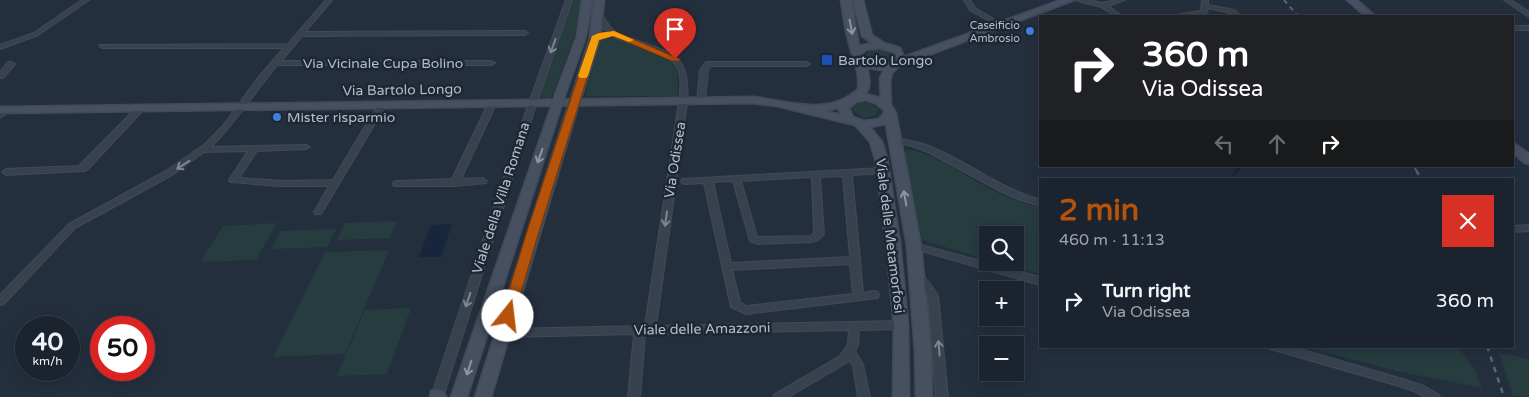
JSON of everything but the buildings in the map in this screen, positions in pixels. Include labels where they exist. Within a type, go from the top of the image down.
[{"type":"street","points":[[0,47],[36,34],[86,0]]},
{"type":"street","name":"Via Vicinale Cupa Bolino","points":[[0,301],[62,235],[79,222],[169,173],[203,150],[225,129],[275,63],[330,0]]},
{"type":"street","name":"Viale della Villa Romana","points":[[437,397],[532,103],[569,0]]},
{"type":"street","name":"Viale della Villa Romana","points":[[459,397],[583,28],[587,11],[587,0]]},
{"type":"street","points":[[488,393],[503,333],[534,228],[595,38],[599,15],[599,0]]},
{"type":"street","points":[[846,0],[864,80],[863,90],[850,101]]},
{"type":"street","points":[[858,0],[867,36],[881,45]]},
{"type":"street","points":[[967,0],[972,9],[1001,25]]},
{"type":"street","points":[[859,57],[868,64],[879,67],[895,64],[1069,0]]},
{"type":"street","points":[[1078,0],[1103,5],[1118,15]]},
{"type":"street","points":[[1103,5],[1122,0]]},
{"type":"street","points":[[1352,0],[1369,15]]},
{"type":"street","points":[[1506,0],[1529,16]]},
{"type":"street","points":[[1186,15],[1202,12],[1205,3],[1231,10],[1237,15]]},
{"type":"street","name":"Via Odissea","points":[[599,15],[603,24],[614,34],[675,59],[681,66],[685,77],[684,102],[645,330]]},
{"type":"street","points":[[1514,28],[1529,28]]},
{"type":"street","points":[[302,33],[522,32]]},
{"type":"street","points":[[595,38],[614,34]]},
{"type":"street","points":[[859,57],[862,48],[881,45],[932,50]]},
{"type":"street","name":"Via Vicinale Cupa Bolino","points":[[102,46],[289,46]]},
{"type":"street","points":[[859,123],[882,122],[888,109],[884,76],[900,56],[892,47]]},
{"type":"street","name":"Via Vicinale Cupa Bolino","points":[[275,63],[491,63]]},
{"type":"street","points":[[0,76],[12,64]]},
{"type":"street","points":[[702,101],[704,70],[709,64],[806,64]]},
{"type":"street","name":"Via Bartolo Longo","points":[[796,107],[824,108],[850,101],[873,98],[888,109]]},
{"type":"street","name":"Via Bartolo Longo","points":[[3,112],[141,108],[753,100],[796,107],[859,123]]},
{"type":"street","name":"Viale delle Metamorfosi","points":[[850,101],[843,108],[845,115],[859,123],[876,142],[883,170],[893,243],[901,325],[901,397]]},
{"type":"street","points":[[455,183],[492,104]]},
{"type":"street","points":[[318,212],[382,105]]},
{"type":"street","points":[[6,172],[80,169],[86,167],[141,108]]},
{"type":"street","name":"Viale delle Metamorfosi","points":[[888,109],[914,246],[921,324],[924,397]]},
{"type":"street","points":[[895,140],[927,150],[1009,193],[1039,202]]},
{"type":"street","points":[[1514,147],[1529,160]]},
{"type":"street","points":[[203,150],[306,148]]},
{"type":"street","points":[[254,149],[233,180],[282,183],[335,183]]},
{"type":"street","points":[[685,181],[883,170]]},
{"type":"street","points":[[847,172],[858,296]]},
{"type":"street","points":[[736,178],[753,239],[758,241],[811,239],[819,234],[816,174]]},
{"type":"street","points":[[708,180],[735,304],[742,309],[874,295]]},
{"type":"street","points":[[397,184],[483,182]]},
{"type":"street","points":[[1514,229],[1529,228]]},
{"type":"street","points":[[893,243],[914,246],[1039,281]]},
{"type":"street","points":[[727,267],[854,260]]},
{"type":"street","name":"Viale delle Metamorfosi","points":[[916,276],[933,296],[942,397]]},
{"type":"street","name":"Viale delle Metamorfosi","points":[[901,325],[921,324]]},
{"type":"street","name":"Viale delle Amazzoni","points":[[503,333],[901,325]]},
{"type":"street","points":[[779,397],[836,365],[850,352],[855,335],[854,326]]},
{"type":"street","points":[[634,397],[645,330]]},
{"type":"street","points":[[1281,348],[1399,382],[1434,397]]},
{"type":"street","points":[[850,352],[858,365],[864,397]]},
{"type":"green space","points":[[573,0],[580,0],[579,24],[551,98],[542,97],[539,93]]},
{"type":"green space","points":[[604,37],[615,38],[670,61],[678,72],[677,96],[585,96],[600,40]]},
{"type":"green space","points":[[875,49],[882,49],[892,55],[890,60],[876,62],[866,56],[867,53]]},
{"type":"green space","points":[[861,103],[868,103],[878,109],[876,115],[863,118],[853,111],[853,107]]},
{"type":"green space","points":[[907,150],[935,158],[1005,196],[1039,207],[1039,274],[1024,270],[1024,226],[979,226],[979,258],[922,240],[903,154]]},
{"type":"green space","points":[[397,221],[390,238],[337,240],[345,223]]},
{"type":"green space","points":[[277,223],[256,260],[200,262],[223,226]]},
{"type":"green space","points":[[336,229],[327,247],[271,249],[281,231]]},
{"type":"green space","points":[[389,250],[345,354],[273,357],[325,252]]},
{"type":"green space","points":[[411,308],[387,374],[337,376],[365,310]]},
{"type":"green space","points":[[1310,348],[1459,348],[1474,368],[1482,388],[1401,372]]},
{"type":"green space","points":[[1499,353],[1529,359],[1529,397],[1513,396]]},
{"type":"water","points":[[452,224],[441,257],[419,257],[431,225]]},
{"type":"waterway","points":[[1236,172],[1240,167]]},
{"type":"waterway","points":[[1231,178],[1237,170]]},
{"type":"railway","points":[[1284,0],[1297,15]]},
{"type":"railway","points":[[1416,170],[1420,178]]},
{"type":"railway","points":[[1488,348],[1504,397]]},
{"type":"slow traffic","points":[[583,76],[595,38],[614,34],[629,40]]},
{"type":"place","name":"Caseificio Ambrosio","points":[[1030,31]]},
{"type":"place","name":"Bartolo Longo","points":[[827,60]]},
{"type":"place","name":"Mister risparmio","points":[[277,117]]},
{"type":"route","points":[[508,316],[595,38],[614,34],[675,59]]}]
